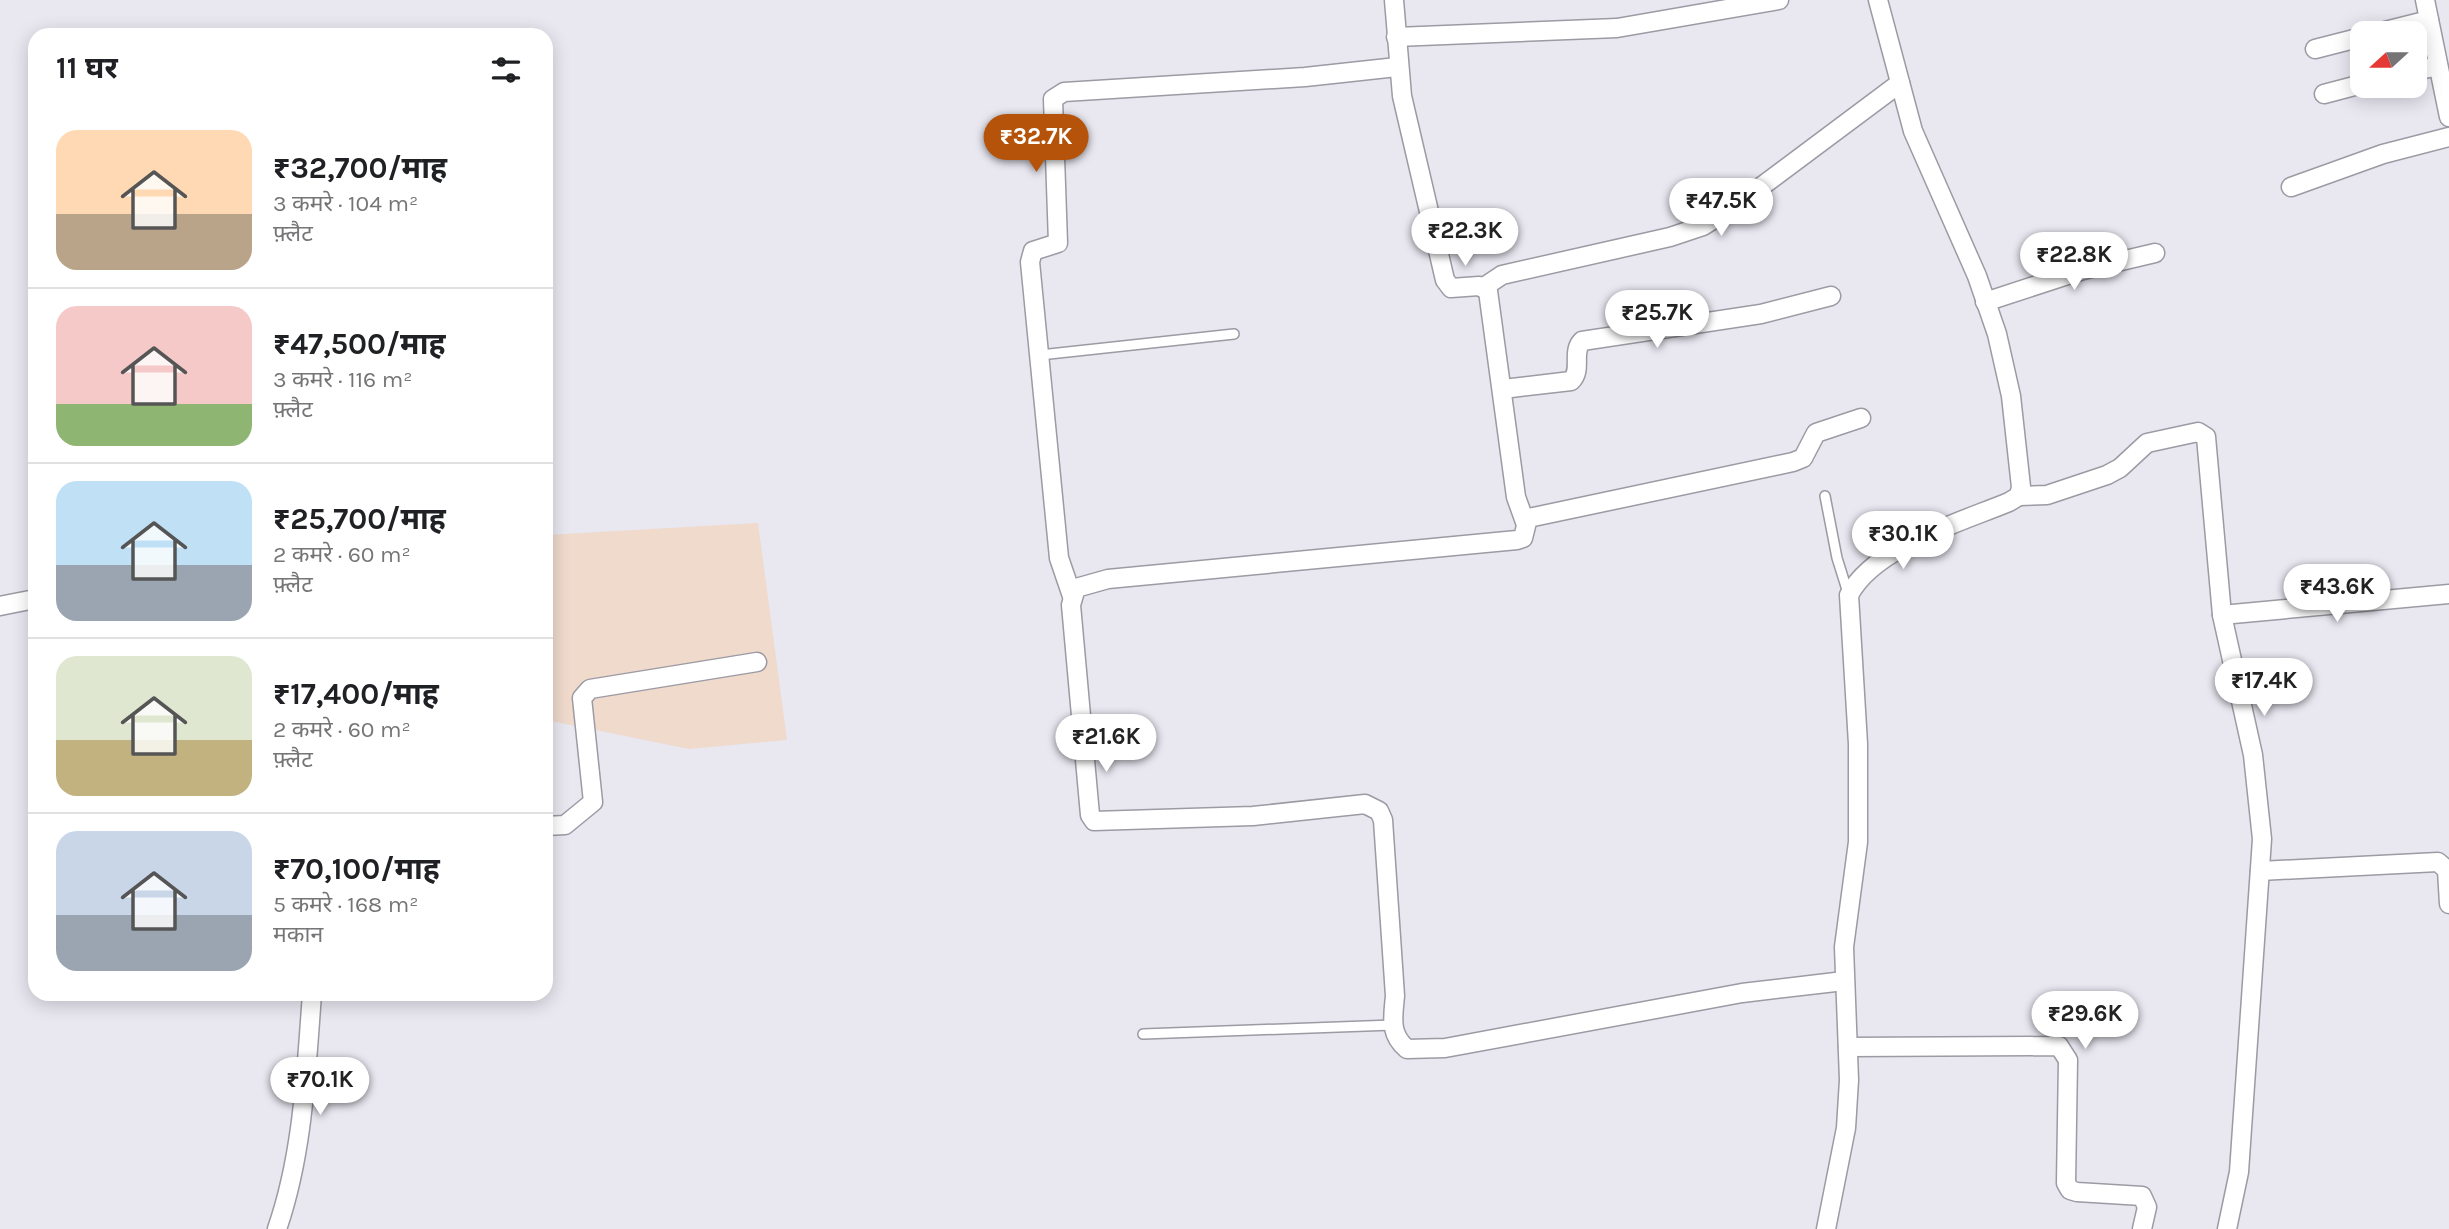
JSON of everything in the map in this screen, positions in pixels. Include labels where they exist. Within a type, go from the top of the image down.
[{"type":"street","points":[[1394,0],[1397,67],[1417,169],[1445,280],[1451,288],[1484,288],[1502,275],[1670,237],[1703,226],[1738,204],[1900,83]]},
{"type":"street","points":[[1396,37],[1617,28],[1779,0]]},
{"type":"street","points":[[1878,0],[1913,131],[1997,334],[2011,396],[2021,487],[2019,496]]},
{"type":"street","points":[[2425,0],[2449,117]]},
{"type":"street","points":[[2425,21],[2429,20]]},
{"type":"street","points":[[2315,49],[2350,40]]},
{"type":"street","points":[[2427,68],[2438,66]]},
{"type":"street","points":[[1397,67],[1305,77],[1057,94],[1052,105],[1058,243],[1033,251],[1030,261],[1059,558],[1072,596],[1071,621],[1090,815],[1094,821],[1253,816],[1365,804],[1380,811],[1395,996],[1392,1025],[1395,1037],[1407,1049],[1445,1048],[1742,993],[1844,981]]},
{"type":"street","points":[[2325,94],[2350,87]]},
{"type":"street","points":[[2291,187],[2383,154],[2449,137]]},
{"type":"street","points":[[1985,302],[2083,270],[2155,253]]},
{"type":"street","points":[[1072,596],[1076,588],[1108,579],[1517,540],[1525,533],[1525,522],[1516,497],[1488,291],[1484,288]]},
{"type":"street","points":[[1503,390],[1572,381],[1577,374],[1577,349],[1581,341],[1761,314],[1831,296]]},
{"type":"street","points":[[1525,522],[1538,516],[1793,462],[1802,458],[1816,433],[1861,418]]},
{"type":"street","points":[[1826,1229],[1846,1128],[1848,1047],[1844,947],[1858,842],[1860,794],[1849,595],[1855,584],[1872,567],[1923,537],[2019,496],[2047,495],[2106,475],[2120,468],[2147,443],[2203,433],[2222,615],[2259,799],[2260,871],[2239,1172],[2227,1229]]},
{"type":"street","points":[[2222,615],[2449,594]]},
{"type":"street","points":[[0,606],[28,600]]},
{"type":"street","points":[[553,826],[565,825],[593,802],[582,698],[590,689],[757,662]]},
{"type":"street","points":[[2260,871],[2438,862],[2447,870],[2449,904]]},
{"type":"street","points":[[277,1229],[288,1198],[296,1154],[311,1001]]},
{"type":"street","points":[[1848,1047],[2059,1046],[2068,1060],[2066,1184],[2070,1190],[2077,1192],[2143,1196],[2147,1207],[2142,1229]]},
{"type":"lane","points":[[1040,355],[1234,334]]},
{"type":"lane","points":[[1825,495],[1837,558],[1849,595]]},
{"type":"lane","points":[[1143,1034],[1392,1025]]},
{"type":"shaded area","points":[[758,523],[787,740],[689,749],[553,721],[553,535]]}]
